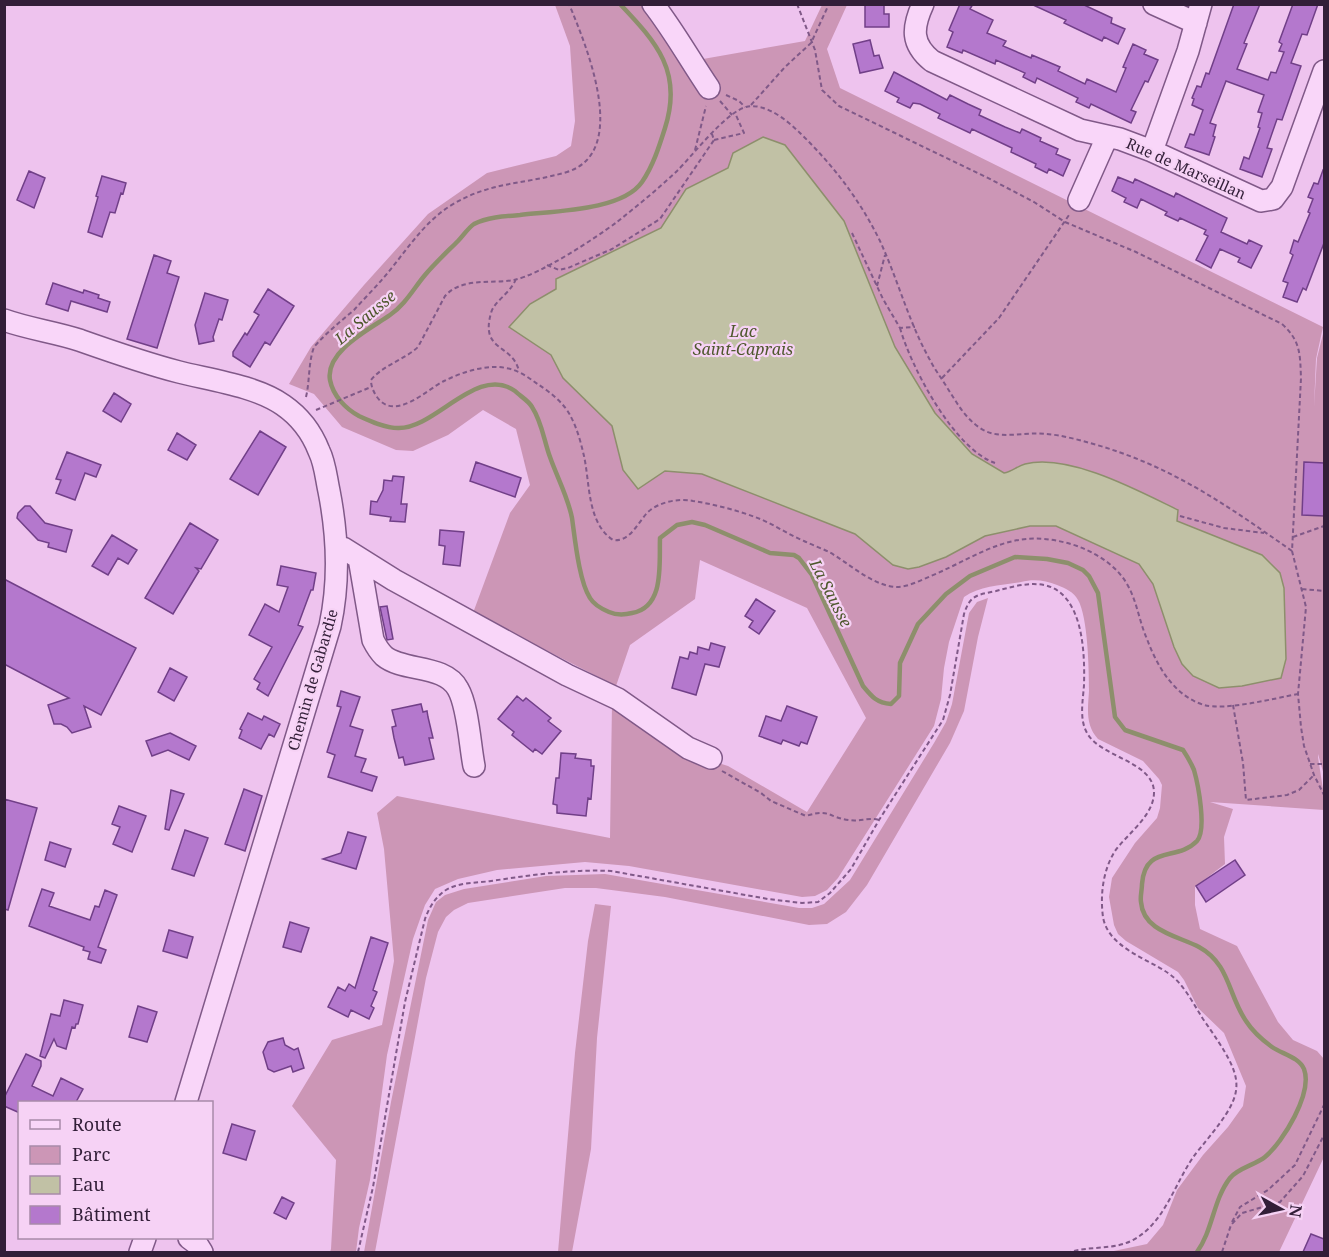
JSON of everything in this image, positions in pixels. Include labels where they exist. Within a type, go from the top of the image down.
[{"type":"street","points":[[653,4],[673,29],[692,64],[709,88]]},
{"type":"street","name":"Rue de Marseillan","points":[[923,4],[915,22],[915,39],[921,51],[932,61],[1080,130],[1132,143],[1253,199],[1267,201],[1273,199],[1282,187],[1324,71]]},
{"type":"street","points":[[1152,151],[1199,14],[1154,4]]},
{"type":"street","points":[[1079,200],[1107,137]]},
{"type":"street","name":"Chemin de Gabardie","points":[[4,320],[27,328],[77,339],[132,360],[261,393],[282,405],[302,422],[312,435],[319,450],[328,488],[338,548],[336,588],[330,626],[186,1101]]},
{"type":"street","points":[[338,548],[343,548],[567,675],[618,699],[688,748],[711,758]]},
{"type":"street","points":[[359,558],[374,640],[378,649],[389,659],[436,673],[453,681],[462,699],[474,766]]},
{"type":"street","points":[[190,1239],[202,1252]]},
{"type":"path","points":[[306,398],[310,381],[310,359],[314,347],[381,281],[437,215],[470,195],[491,187],[570,171],[587,159],[597,144],[600,103],[593,72],[569,4]]},
{"type":"path","points":[[797,4],[818,60],[822,90],[839,106],[1009,189],[1065,222],[1156,262],[1282,324],[1292,333],[1300,353],[1301,378],[1292,551],[1306,607],[1298,694],[1301,727],[1310,764],[1324,795]]},
{"type":"path","points":[[750,106],[811,43],[829,4]]},
{"type":"path","points":[[695,152],[709,88],[739,101],[745,107]]},
{"type":"path","points":[[369,388],[374,376],[411,354],[418,347],[445,296],[452,288],[462,284],[516,279],[547,265],[615,223],[678,170],[735,113],[750,106],[768,110],[782,117],[824,157],[849,187],[879,240],[930,361],[963,412],[980,428],[993,434],[1044,434],[1088,443],[1139,459],[1178,476],[1207,493],[1292,551]]},
{"type":"path","points":[[547,265],[559,270],[568,268],[612,249],[660,219],[714,140],[744,133],[735,113]]},
{"type":"path","points":[[712,134],[714,140]]},
{"type":"path","points":[[942,378],[999,318],[1079,200]]},
{"type":"path","points":[[852,233],[900,328],[914,366],[943,414],[978,454],[985,460],[995,463]]},
{"type":"path","points":[[877,286],[885,255]]},
{"type":"path","points":[[516,279],[512,290],[493,308],[490,314],[489,336],[492,342],[510,354],[520,372]]},
{"type":"path","points":[[900,328],[915,327]]},
{"type":"path","points":[[369,388],[381,402],[386,405],[399,406],[424,395],[444,381],[480,369],[493,367],[520,372],[560,402],[571,415],[584,455],[592,506],[603,531],[613,540],[623,540],[648,513],[660,504],[692,500],[756,517],[827,552],[880,584],[898,587],[933,575],[1003,542],[1042,539],[1076,546],[1104,560],[1115,568],[1126,582],[1147,640],[1165,676],[1183,695],[1205,705],[1233,705],[1298,694]]},
{"type":"path","points":[[316,409],[369,388]]},
{"type":"path","points":[[1180,516],[1224,528],[1267,534]]},
{"type":"path","points":[[1293,537],[1324,526]]},
{"type":"path","points":[[358,1252],[405,1002],[425,920],[429,908],[438,896],[458,885],[587,870],[611,871],[768,899],[802,903],[818,902],[830,894],[847,875],[943,720],[968,603],[978,595],[1032,584],[1062,592],[1075,611],[1081,639],[1084,674],[1082,719],[1084,729],[1098,745],[1138,768],[1151,780],[1154,792],[1152,803],[1146,814],[1116,850],[1110,862],[1102,891],[1103,918],[1107,929],[1131,952],[1160,967],[1178,981],[1224,1049],[1235,1070],[1238,1084],[1230,1111],[1189,1163],[1157,1220],[1131,1241],[1115,1246],[1070,1252]]},
{"type":"path","points":[[1302,589],[1324,591]]},
{"type":"path","points":[[1233,705],[1243,763],[1246,800],[1287,795],[1299,790],[1314,775]]},
{"type":"path","points":[[711,758],[721,770],[761,792],[771,801],[806,816],[818,812],[829,813],[848,820],[879,820]]},
{"type":"path","points":[[1310,764],[1324,764]]},
{"type":"path","points":[[1222,1252],[1240,1207],[1268,1190],[1295,1164],[1324,1105]]},
{"type":"path","points":[[1231,1225],[1242,1213],[1280,1202],[1303,1176],[1324,1135]]},
{"type":"green space","points":[[555,5],[644,5],[703,59],[805,41],[822,5],[847,5],[827,49],[840,88],[1323,327],[1316,359],[1314,407],[1317,358],[1324,330],[1324,775],[1318,754],[1318,757],[1324,810],[1210,802],[1233,809],[1224,837],[1225,864],[1195,887],[1195,905],[1200,929],[1237,946],[1278,1022],[1293,1040],[1317,1051],[1324,1059],[1324,1157],[1279,1252],[1109,1252],[1147,1244],[1163,1225],[1177,1190],[1243,1106],[1246,1086],[1224,1033],[1198,1008],[1178,972],[1126,941],[1118,934],[1114,925],[1109,897],[1112,878],[1135,843],[1157,818],[1162,785],[1143,761],[1098,739],[1094,734],[1088,716],[1088,657],[1081,608],[1076,597],[1063,587],[1034,580],[984,588],[964,597],[949,642],[941,699],[934,726],[838,878],[827,890],[815,896],[802,897],[629,866],[585,862],[497,870],[458,879],[435,889],[425,905],[413,939],[387,1055],[370,1180],[356,1252],[330,1252],[336,1160],[292,1106],[332,1040],[382,1025],[394,961],[384,849],[377,813],[397,796],[610,838],[612,704],[693,755],[728,766],[807,812],[866,718],[807,608],[700,560],[695,599],[630,645],[616,686],[473,613],[510,513],[530,485],[516,429],[483,410],[448,435],[413,451],[396,450],[342,427],[314,394],[289,384],[311,347],[428,214],[487,173],[556,156],[571,146],[575,121],[570,46]]},
{"type":"green space","points":[[988,598],[964,711],[950,743],[867,885],[846,912],[827,924],[809,925],[665,897],[596,888],[565,888],[468,903],[446,917],[438,932],[426,978],[375,1252],[364,1252],[391,1102],[428,920],[436,902],[445,895],[464,889],[546,876],[605,874],[799,908],[812,908],[824,904],[850,880],[946,722],[952,704],[969,613],[977,602]]},
{"type":"green space","points":[[595,904],[611,906],[597,1038],[591,1149],[572,1252],[558,1252],[575,1053],[588,941]]},
{"type":"water","name":"Lac Saint-Caprais","points":[[763,137],[785,145],[844,221],[895,347],[935,413],[972,454],[1004,473],[1025,464],[1043,462],[1082,469],[1124,484],[1178,510],[1177,521],[1262,555],[1280,573],[1284,588],[1286,659],[1281,678],[1219,688],[1193,676],[1182,664],[1153,584],[1139,564],[1056,526],[1030,526],[985,536],[946,557],[908,569],[893,565],[855,534],[702,474],[665,471],[638,489],[623,470],[612,426],[563,378],[551,355],[509,327],[530,304],[556,289],[556,279],[661,228],[686,189],[728,168],[733,153]]},
{"type":"building","points":[[865,4],[884,4],[884,14],[889,14],[889,27],[865,27]]},
{"type":"building","points":[[960,4],[973,4],[970,9],[993,20],[987,33],[1006,41],[1003,46],[1060,67],[1058,71],[1085,84],[1087,79],[1116,92],[1133,44],[1146,50],[1144,54],[1158,60],[1131,110],[1136,112],[1131,123],[1091,104],[1089,108],[1076,102],[1078,98],[1037,78],[1035,83],[1023,77],[1025,73],[996,60],[995,64],[963,50],[962,53],[947,47],[953,32],[949,30]]},
{"type":"building","points":[[1031,4],[1082,4],[1112,18],[1111,23],[1125,29],[1118,44],[1104,37],[1102,41],[1064,23],[1066,20]]},
{"type":"building","points":[[1234,4],[1260,4],[1244,43],[1247,44],[1237,69],[1268,80],[1271,72],[1276,73],[1284,52],[1279,51],[1282,44],[1279,42],[1293,4],[1318,4],[1307,35],[1302,34],[1291,63],[1301,66],[1282,120],[1277,119],[1267,148],[1272,149],[1262,177],[1240,169],[1244,157],[1249,159],[1260,128],[1258,127],[1262,113],[1258,112],[1264,95],[1226,81],[1210,123],[1216,125],[1209,155],[1185,147],[1190,134],[1194,135],[1203,110],[1192,105],[1194,99],[1192,98],[1197,86],[1201,87],[1206,73],[1209,74]]},
{"type":"building","points":[[870,40],[874,56],[879,55],[883,68],[860,73],[853,44]]},
{"type":"building","points":[[894,72],[947,100],[950,95],[981,110],[979,115],[1005,127],[1020,133],[1022,129],[1041,138],[1040,141],[1058,149],[1056,154],[1070,160],[1063,176],[1049,169],[1047,173],[1035,167],[1036,164],[1011,152],[1012,148],[972,129],[970,133],[938,118],[940,114],[920,104],[913,103],[910,108],[897,102],[899,98],[885,91]]},
{"type":"building","points":[[1323,170],[1324,243],[1306,290],[1303,288],[1297,302],[1283,297],[1288,283],[1283,281],[1293,255],[1290,253],[1294,240],[1298,242],[1310,213],[1308,212],[1313,199],[1308,197],[1314,183],[1318,184]]},
{"type":"building","points":[[29,171],[45,178],[34,208],[17,200]]},
{"type":"building","points":[[102,176],[126,183],[115,213],[110,212],[102,237],[88,232]]},
{"type":"building","points":[[1118,177],[1133,183],[1135,179],[1174,197],[1176,193],[1227,218],[1221,232],[1247,244],[1249,240],[1262,246],[1251,268],[1238,262],[1240,258],[1220,249],[1211,268],[1196,260],[1208,236],[1204,234],[1206,230],[1180,218],[1178,221],[1165,215],[1167,212],[1141,199],[1137,208],[1124,202],[1126,198],[1112,191]]},
{"type":"building","points":[[154,255],[171,261],[167,273],[179,277],[157,348],[127,339]]},
{"type":"building","points":[[53,283],[83,293],[84,290],[99,295],[98,298],[110,302],[107,312],[71,301],[68,311],[46,304]]},
{"type":"building","points":[[268,289],[294,306],[270,345],[265,342],[250,367],[233,356],[233,352],[259,315],[254,312]]},
{"type":"building","points":[[205,293],[228,300],[222,320],[219,319],[213,337],[214,341],[199,344],[195,325]]},
{"type":"building","points":[[114,393],[131,404],[121,422],[103,411]]},
{"type":"building","points":[[260,431],[286,447],[258,495],[230,479]]},
{"type":"building","points":[[177,433],[196,445],[187,460],[168,450]]},
{"type":"building","points":[[67,452],[101,465],[96,477],[85,473],[75,500],[56,493],[61,480],[56,479]]},
{"type":"building","points":[[476,462],[521,478],[515,497],[470,481]]},
{"type":"building","points":[[1304,462],[1324,463],[1324,516],[1302,515]]},
{"type":"building","points":[[393,476],[404,477],[401,504],[407,504],[405,522],[390,521],[391,517],[370,514],[371,501],[377,502],[383,490],[384,480],[392,481]]},
{"type":"building","points":[[25,506],[30,506],[45,523],[72,530],[66,552],[48,547],[49,543],[38,540],[17,518],[18,513]]},
{"type":"building","points":[[190,523],[218,540],[201,569],[196,568],[199,571],[173,614],[145,598]]},
{"type":"building","points":[[440,530],[464,532],[460,566],[443,564],[445,546],[439,545]]},
{"type":"building","points":[[112,535],[137,550],[128,564],[118,558],[108,575],[92,566]]},
{"type":"building","points":[[281,566],[316,573],[313,590],[311,590],[298,625],[303,627],[268,696],[257,689],[260,683],[254,679],[272,647],[249,635],[265,604],[279,612],[288,587],[277,585]]},
{"type":"building","points":[[4,579],[136,648],[101,715],[84,706],[91,727],[72,733],[61,724],[54,724],[48,705],[69,698],[4,664]]},
{"type":"building","points":[[756,599],[775,611],[759,634],[749,627],[753,621],[745,616]]},
{"type":"building","points":[[387,606],[393,639],[387,640],[380,607]]},
{"type":"building","points":[[711,643],[725,647],[719,667],[705,664],[696,695],[672,688],[680,657],[688,659],[690,652],[697,654],[698,647],[709,650]]},
{"type":"building","points":[[170,668],[187,677],[174,701],[158,692]]},
{"type":"building","points":[[341,691],[360,697],[350,726],[363,730],[355,756],[366,759],[361,772],[377,777],[372,791],[328,777],[335,755],[327,752],[341,707],[337,706]]},
{"type":"building","points":[[517,696],[523,701],[526,698],[551,718],[548,721],[561,731],[542,754],[535,749],[533,752],[512,735],[514,732],[498,719]]},
{"type":"building","points":[[421,704],[423,712],[427,711],[433,738],[429,738],[434,759],[405,765],[403,757],[399,758],[394,738],[392,727],[396,726],[392,710]]},
{"type":"building","points":[[787,706],[817,717],[807,744],[801,742],[799,746],[783,740],[781,744],[759,736],[766,716],[781,721]]},
{"type":"building","points":[[248,713],[262,720],[264,716],[280,724],[274,737],[269,734],[261,749],[239,738],[242,730],[240,729]]},
{"type":"building","points":[[170,733],[196,746],[189,760],[168,750],[152,756],[146,741]]},
{"type":"building","points":[[561,753],[576,754],[575,758],[591,760],[591,766],[594,766],[591,799],[588,798],[586,816],[557,813],[557,805],[553,804],[556,778],[559,778]]},
{"type":"building","points":[[244,789],[262,796],[245,851],[225,844]]},
{"type":"building","points":[[171,790],[184,794],[169,830],[165,829]]},
{"type":"building","points":[[4,799],[37,808],[8,910],[4,909]]},
{"type":"building","points":[[119,806],[146,816],[132,852],[113,844],[120,827],[112,824]]},
{"type":"building","points":[[185,830],[208,838],[194,876],[172,869]]},
{"type":"building","points":[[348,832],[366,837],[356,869],[323,859],[341,853]]},
{"type":"building","points":[[50,842],[71,849],[65,867],[45,860]]},
{"type":"building","points":[[1235,860],[1245,875],[1206,902],[1196,886]]},
{"type":"building","points":[[42,889],[54,893],[49,906],[90,920],[95,906],[99,907],[105,890],[117,895],[98,947],[106,950],[101,963],[88,959],[90,952],[83,950],[84,947],[29,926]]},
{"type":"building","points":[[290,922],[309,928],[301,952],[283,947]]},
{"type":"building","points":[[169,930],[193,937],[187,958],[163,951]]},
{"type":"building","points":[[371,937],[388,943],[373,990],[377,992],[371,1006],[374,1008],[369,1019],[351,1010],[348,1017],[328,1007],[338,987],[345,991],[349,984],[355,988]]},
{"type":"building","points":[[64,1000],[83,1005],[78,1024],[75,1028],[72,1027],[66,1049],[57,1046],[54,1039],[45,1058],[40,1056],[51,1014],[60,1016]]},
{"type":"building","points":[[138,1006],[157,1012],[147,1042],[129,1037]]},
{"type":"building","points":[[283,1038],[285,1045],[294,1050],[298,1048],[304,1068],[293,1072],[291,1066],[274,1072],[268,1069],[263,1052],[268,1042]]},
{"type":"building","points":[[26,1054],[41,1061],[32,1086],[53,1096],[61,1078],[83,1089],[77,1101],[18,1101],[18,1112],[4,1106],[4,1098]]},
{"type":"building","points":[[232,1124],[255,1131],[246,1160],[223,1153]]},
{"type":"building","points":[[282,1197],[294,1203],[286,1219],[274,1213]]},
{"type":"building","points":[[1311,1234],[1324,1239],[1324,1252],[1303,1252]]},
{"type":"waterway","name":"La Sausse","points":[[620,4],[655,46],[663,60],[671,90],[670,108],[665,128],[653,163],[642,182],[632,192],[603,204],[586,208],[497,217],[474,224],[429,271],[400,306],[342,350],[330,369],[330,380],[334,391],[349,410],[373,422],[393,428],[412,426],[471,391],[486,386],[501,385],[515,391],[531,405],[538,419],[570,510],[586,591],[596,605],[617,614],[632,613],[643,609],[650,602],[658,583],[660,538],[677,525],[692,522],[705,525],[770,553],[794,555],[812,575],[863,686],[875,699],[886,703],[891,704],[899,696],[900,663],[918,624],[946,594],[970,576],[1015,557],[1068,563],[1083,570],[1098,593],[1115,717],[1125,730],[1183,750],[1194,770],[1198,785],[1202,817],[1200,835],[1197,841],[1189,847],[1155,858],[1149,863],[1144,872],[1142,884],[1143,912],[1155,926],[1199,947],[1217,962],[1251,1029],[1272,1047],[1298,1061],[1304,1069],[1306,1079],[1295,1116],[1280,1140],[1265,1157],[1237,1172],[1224,1187],[1207,1234],[1197,1252]]}]
